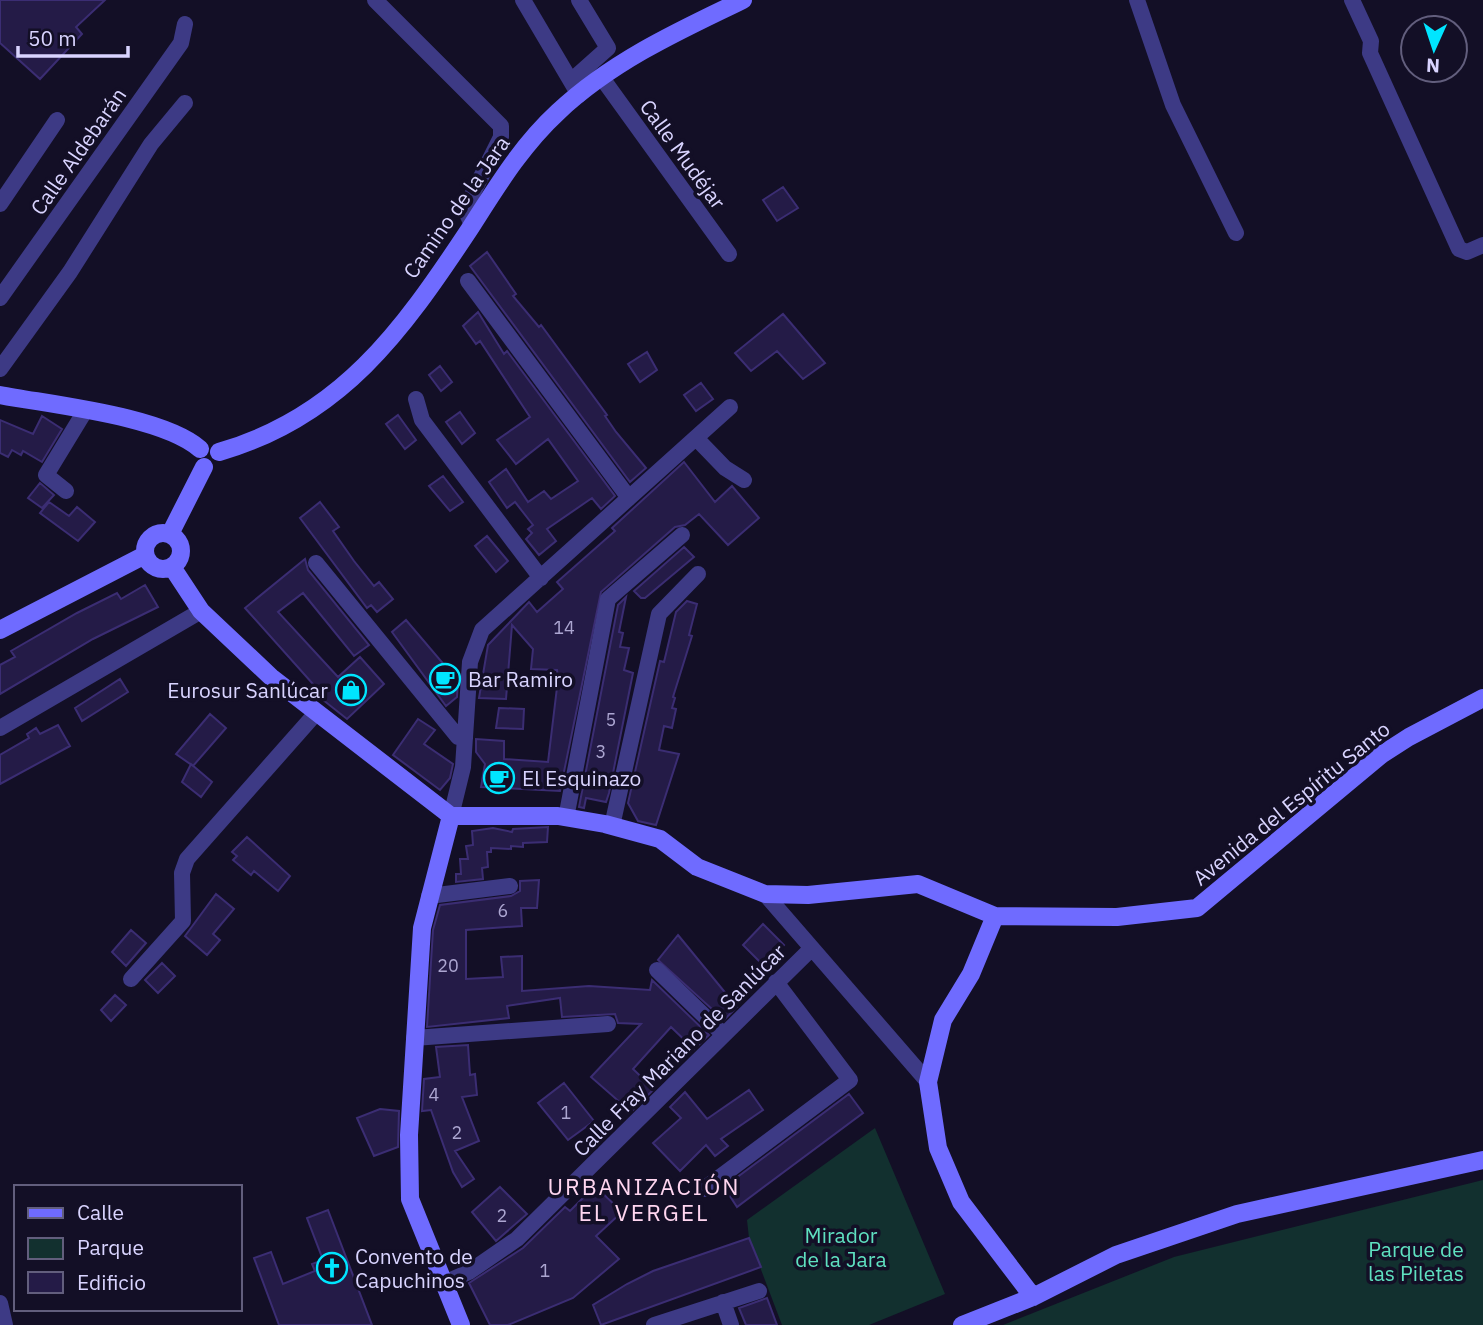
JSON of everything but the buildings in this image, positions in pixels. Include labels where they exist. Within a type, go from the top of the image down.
[{"type":"street","points":[[375,0],[501,126],[501,137],[466,209],[472,225]]},
{"type":"street","points":[[523,0],[575,88],[608,48],[579,0]]},
{"type":"street","name":"Camino de la Jara","points":[[219,452],[253,442],[304,416],[358,374],[402,323],[472,225],[513,161],[575,88],[602,78],[705,8],[743,0]]},
{"type":"street","points":[[1137,0],[1172,105],[1236,233]]},
{"type":"street","points":[[1352,0],[1371,41],[1370,53],[1459,249],[1467,252],[1483,245]]},
{"type":"street","name":"Calle Aldebarán","points":[[0,299],[181,43],[185,24]]},
{"type":"street","name":"Calle Mudéjar","points":[[602,78],[729,254]]},
{"type":"street","points":[[0,369],[70,272],[152,144],[185,103]]},
{"type":"street","points":[[0,204],[57,120]]},
{"type":"street","points":[[468,281],[629,498]]},
{"type":"street","points":[[0,395],[154,426],[188,438],[200,449]]},
{"type":"street","points":[[416,399],[422,420],[541,578]]},
{"type":"street","points":[[461,1325],[410,1199],[409,1135],[422,928],[463,767],[470,662],[482,630],[730,407]]},
{"type":"street","points":[[66,491],[46,475],[85,411]]},
{"type":"street","points":[[696,438],[725,468],[744,480]]},
{"type":"street","points":[[208,445],[219,452],[217,464],[204,467],[197,457],[200,449],[208,445]]},
{"type":"street","points":[[170,534],[204,467]]},
{"type":"street","points":[[170,534],[151,537],[145,545],[145,555],[155,568],[172,567]]},
{"type":"street","points":[[170,534],[178,542],[181,553],[172,567]]},
{"type":"street","points":[[566,818],[608,599],[682,535]]},
{"type":"street","points":[[0,630],[145,555]]},
{"type":"street","points":[[316,563],[458,737],[465,738]]},
{"type":"street","points":[[172,567],[201,611],[271,677],[451,816],[566,818],[612,826],[660,839],[697,867],[765,894],[808,895],[918,884],[995,916],[971,974],[943,1020],[928,1082],[938,1148],[961,1202],[1032,1297]]},
{"type":"street","points":[[612,826],[659,614],[698,574]]},
{"type":"street","points":[[0,728],[201,611]]},
{"type":"street","name":"Avenida del Espíritu Santo","points":[[995,916],[1117,917],[1197,908],[1381,755],[1483,698]]},
{"type":"street","points":[[131,979],[183,921],[181,873],[187,859],[317,712]]},
{"type":"street","points":[[429,897],[510,886]]},
{"type":"street","points":[[765,894],[928,1082]]},
{"type":"street","name":"Calle Fray Mariano de Sanlúcar","points":[[444,1283],[469,1272],[517,1239],[812,948]]},
{"type":"street","points":[[657,970],[724,1035]]},
{"type":"street","points":[[704,1189],[850,1080],[776,982]]},
{"type":"street","points":[[414,1038],[608,1024]]},
{"type":"street","points":[[962,1325],[1032,1297],[1116,1255],[1237,1214],[1483,1160]]},
{"type":"street","points":[[654,1325],[759,1290]]},
{"type":"street","points":[[723,1302],[730,1325]]},
{"type":"street","points":[[0,1303],[5,1325]]},
{"type":"green space","name":"Mirador de la Jara","points":[[875,1128],[945,1294],[869,1325],[782,1325],[749,1238],[747,1220]]},
{"type":"green space","name":"Parque de las Piletas","points":[[1483,1180],[1483,1325],[1003,1325],[1174,1257]]},
{"type":"place","name":"Bar Ramiro","points":[[445,679]]},
{"type":"place","name":"Eurosur Sanlúcar","points":[[351,690]]},
{"type":"place","name":"El Esquinazo","points":[[499,778]]},
{"type":"place","name":"Convento de Capuchinos","points":[[332,1268]]},
{"type":"district","name":"URBANIZACIÓN EL VERGEL","points":[[644,1199]]}]
